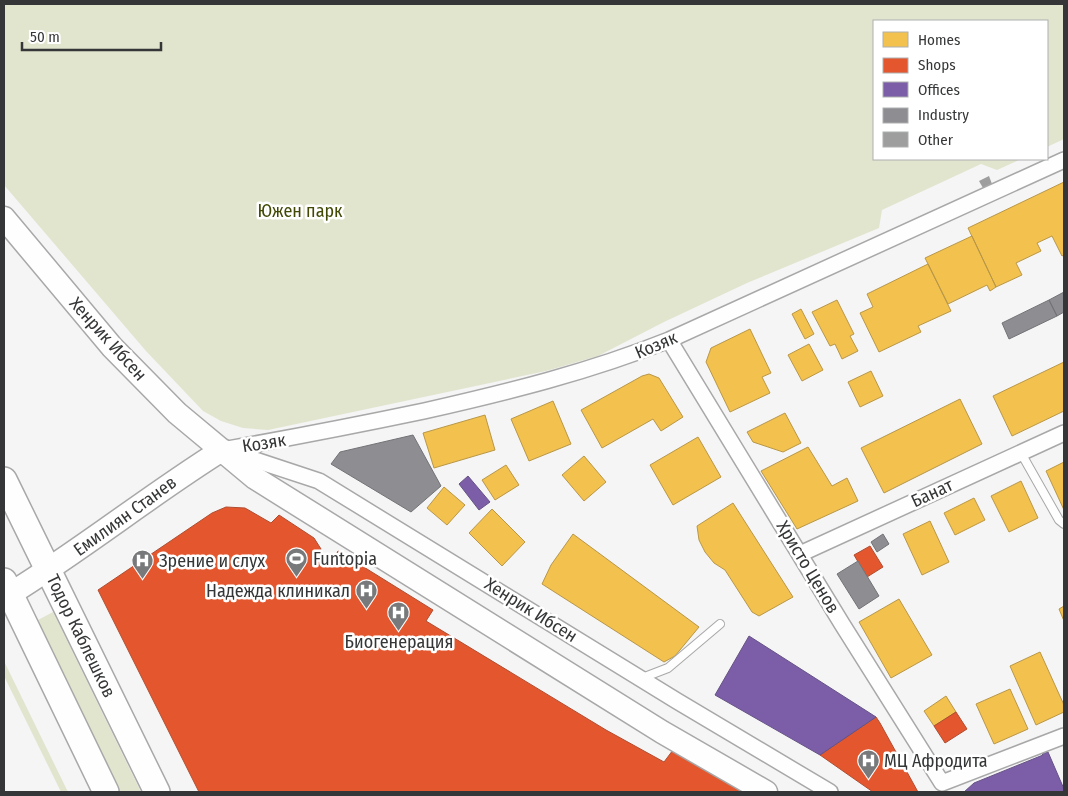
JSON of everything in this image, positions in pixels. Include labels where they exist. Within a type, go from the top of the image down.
[{"type":"main road","name":"Хенрик Ибсен","points":[[4,218],[112,347],[177,412],[255,478],[662,732],[766,792]]},
{"type":"main road","name":"Емилиян Станев","points":[[6,592],[49,570],[222,450]]},
{"type":"main road","name":"Тодор Каблешков","points":[[4,480],[157,792]]},
{"type":"main road","points":[[6,592],[106,792]]},
{"type":"street","name":"Козяк","points":[[222,450],[299,437],[489,397],[621,360],[669,340],[1064,160]]},
{"type":"street","name":"Христо Ценов","points":[[669,340],[940,787]]},
{"type":"street","name":"Банат","points":[[800,554],[1064,433]]},
{"type":"street","name":"Хенрик Ибсен","points":[[222,450],[319,481],[830,792]]},
{"type":"street","points":[[940,787],[1064,736]]},
{"type":"lane","points":[[1021,452],[1059,520],[1064,524]]},
{"type":"lane","points":[[642,678],[668,668],[720,624]]},
{"type":"green space","name":"Южен парк","points":[[4,4],[1064,4],[1064,139],[1048,147],[1048,20],[873,20],[873,160],[1019,160],[997,170],[981,164],[882,210],[879,228],[747,283],[598,356],[546,371],[268,430],[243,428],[221,421],[203,411],[146,351],[4,185]]},
{"type":"green space","points":[[53,612],[141,792],[119,792],[36,621]]},
{"type":"green space","points":[[4,661],[68,792],[61,792],[4,676]]},
{"type":"building: Homes","points":[[1064,182],[1064,255],[1062,256],[1052,236],[1037,243],[1041,251],[1016,263],[1022,275],[996,287],[968,228]]},
{"type":"building: Homes","points":[[972,236],[996,287],[990,291],[987,285],[948,304],[925,258]]},
{"type":"building: Homes","points":[[928,264],[951,311],[918,326],[921,332],[879,352],[860,313],[873,307],[867,294]]},
{"type":"building: Homes","points":[[837,300],[854,334],[850,336],[858,351],[842,359],[835,344],[830,346],[812,312]]},
{"type":"building: Homes","points":[[801,309],[814,334],[805,339],[792,314]]},
{"type":"building: Homes","points":[[750,329],[771,373],[762,377],[770,393],[730,412],[706,362],[711,348]]},
{"type":"building: Homes","points":[[809,344],[823,370],[802,381],[788,355]]},
{"type":"building: Homes","points":[[1064,362],[1064,411],[1012,436],[993,396]]},
{"type":"building: Homes","points":[[871,371],[883,396],[860,407],[848,382]]},
{"type":"building: Homes","points":[[649,374],[659,378],[683,417],[661,431],[653,419],[602,448],[581,410],[642,376]]},
{"type":"building: Homes","points":[[960,399],[982,444],[884,493],[861,448]]},
{"type":"building: Homes","points":[[553,401],[571,444],[529,461],[511,419]]},
{"type":"building: Homes","points":[[785,413],[801,443],[783,452],[753,442],[747,432]]},
{"type":"building: Homes","points":[[485,415],[495,450],[434,468],[423,433]]},
{"type":"building: Homes","points":[[698,437],[721,477],[673,505],[650,465]]},
{"type":"building: Homes","points":[[808,447],[832,486],[847,478],[858,501],[797,529],[761,471]]},
{"type":"building: Homes","points":[[584,456],[606,482],[584,501],[562,475]]},
{"type":"building: Homes","points":[[1064,462],[1064,510],[1046,471]]},
{"type":"building: Homes","points":[[506,465],[519,485],[495,500],[482,480]]},
{"type":"building: Homes","points":[[1021,481],[1038,518],[1009,532],[991,496]]},
{"type":"building: Homes","points":[[444,487],[465,505],[447,525],[427,508]]},
{"type":"building: Homes","points":[[974,498],[985,520],[955,535],[944,513]]},
{"type":"building: Homes","points":[[733,503],[793,597],[759,616],[752,612],[725,570],[714,563],[705,552],[699,540],[697,526]]},
{"type":"building: Homes","points":[[492,509],[525,542],[502,566],[469,533]]},
{"type":"building: Homes","points":[[930,521],[949,562],[922,575],[903,534]]},
{"type":"building: Homes","points":[[573,534],[699,627],[675,656],[664,662],[542,584],[551,565]]},
{"type":"building: Homes","points":[[899,599],[932,655],[891,678],[859,622]]},
{"type":"building: Homes","points":[[1064,606],[1064,621],[1059,609]]},
{"type":"building: Homes","points":[[1040,652],[1064,705],[1064,712],[1036,725],[1010,666]]},
{"type":"building: Homes","points":[[1010,689],[1028,729],[994,744],[976,704]]},
{"type":"building: Homes","points":[[946,696],[956,712],[934,726],[924,711]]},
{"type":"building: Shops","points":[[226,507],[245,508],[271,523],[279,515],[314,538],[321,549],[317,556],[331,564],[338,551],[433,610],[426,621],[606,730],[664,762],[673,750],[744,792],[199,792],[98,590],[212,513]]},
{"type":"building: Shops","points":[[870,546],[883,567],[867,577],[854,555]]},
{"type":"building: Shops","points":[[956,712],[967,729],[945,743],[934,726]]},
{"type":"building: Shops","points":[[876,717],[918,792],[873,792],[820,755]]},
{"type":"building: Offices","points":[[468,476],[490,502],[479,510],[459,484]]},
{"type":"building: Offices","points":[[749,636],[876,717],[820,755],[715,695]]},
{"type":"building: Offices","points":[[1048,752],[1064,792],[964,792],[974,783]]},
{"type":"building: Industry","points":[[1064,292],[1064,312],[1057,316],[1049,300]]},
{"type":"building: Industry","points":[[1049,300],[1057,316],[1009,339],[1002,323]]},
{"type":"building: Industry","points":[[413,435],[441,486],[411,512],[331,464],[340,452]]},
{"type":"building: Industry","points":[[883,534],[889,544],[877,552],[871,542]]},
{"type":"building: Industry","points":[[858,561],[879,596],[859,609],[837,574]]},
{"type":"building: Other","points":[[989,176],[992,184],[983,188],[979,181]]},
{"type":"place","name":"Funtopia","points":[[297,578]]},
{"type":"place","name":"Зрение и слух","points":[[143,580]]},
{"type":"place","name":"Надежда клиникал","points":[[366,610]]},
{"type":"place","name":"Биогенерация","points":[[399,631]]},
{"type":"place","name":"МЦ Афродита","points":[[868,780]]}]
